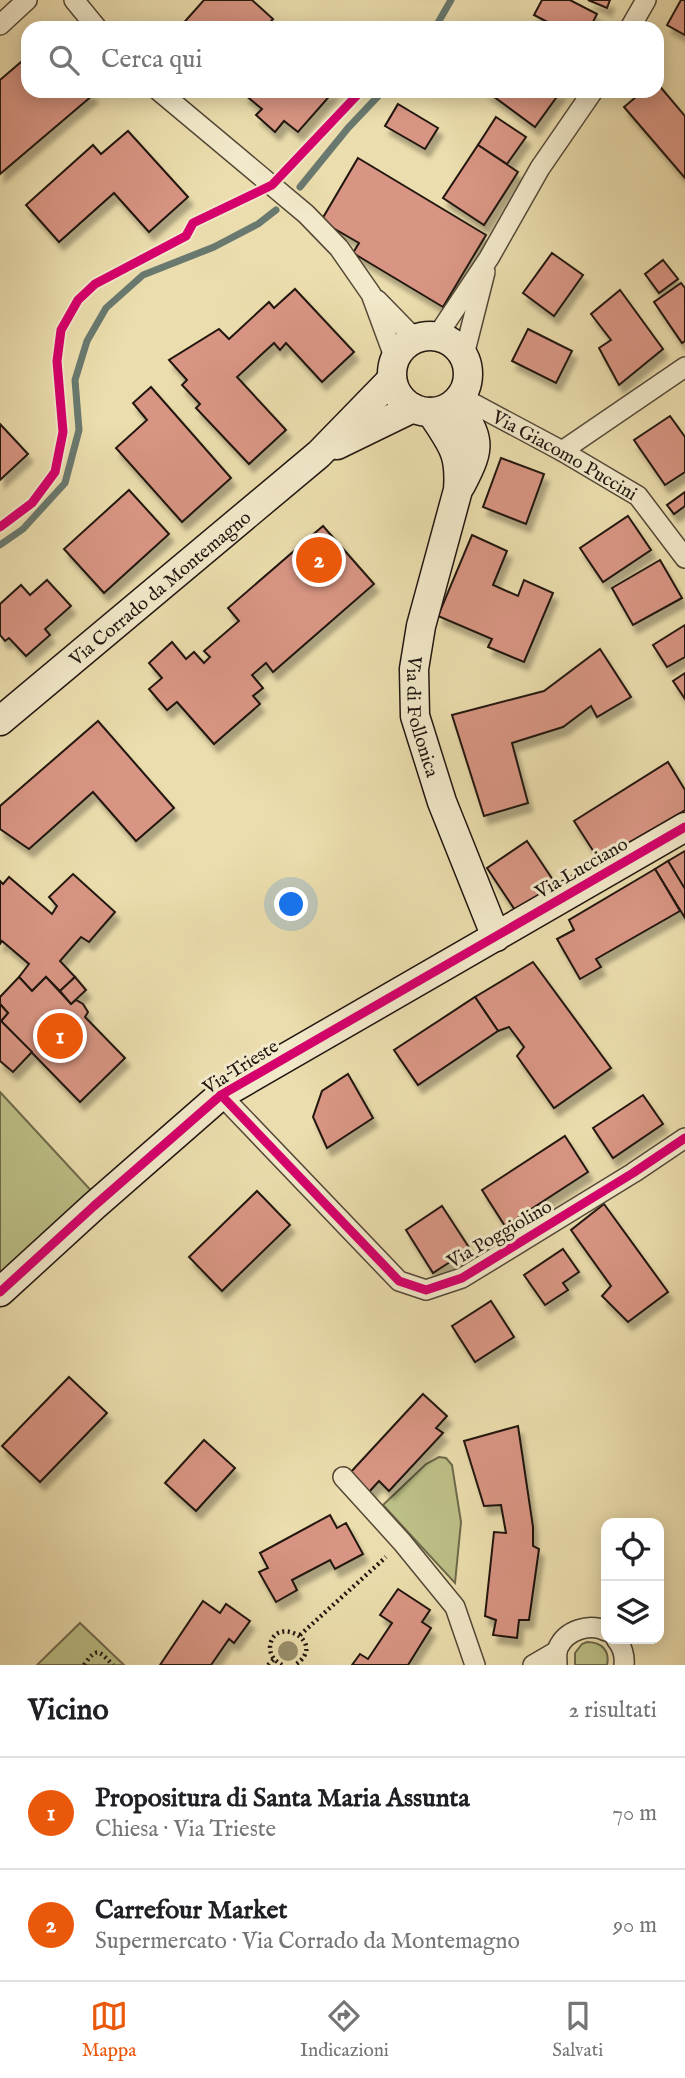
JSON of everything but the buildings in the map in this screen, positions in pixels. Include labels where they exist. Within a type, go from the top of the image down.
[{"type":"street","points":[[0,24],[27,0]]},
{"type":"street","points":[[74,0],[91,21]]},
{"type":"street","points":[[634,21],[646,0]]},
{"type":"street","points":[[167,98],[317,224],[353,265],[372,294],[399,396],[440,405],[468,380],[464,355],[450,341],[426,337],[372,294]]},
{"type":"street","points":[[394,369],[403,347],[426,337],[489,258],[540,168],[588,98]]},
{"type":"street","points":[[464,355],[489,258]]},
{"type":"street","points":[[562,451],[685,367]]},
{"type":"street","name":"Via Corrado da Montemagno","points":[[0,721],[319,454],[394,369]]},
{"type":"street","name":"Via Corrado da Montemagno","points":[[319,454],[440,405]]},
{"type":"street","name":"Via Giacomo Puccini","points":[[440,405],[562,451],[638,496],[685,558]]},
{"type":"street","name":"Via di Follonica","points":[[440,405],[457,457],[458,491],[421,626],[414,669],[415,716],[442,802],[496,937]]},
{"type":"street","name":"Via Lucciano","points":[[496,937],[685,827]]},
{"type":"street","name":"Via Trieste","points":[[0,1292],[221,1095],[496,937]]},
{"type":"street","name":"Via Poggiolino","points":[[221,1095],[399,1281],[426,1290],[462,1278],[685,1138]]},
{"type":"street","points":[[343,1477],[402,1542],[454,1607],[475,1665]]},
{"type":"street","points":[[533,1665],[557,1658],[569,1635],[581,1628],[593,1627],[601,1630]]},
{"type":"street","points":[[620,1644],[624,1665]]},
{"type":"path","points":[[300,1635],[402,1542]]},
{"type":"path","points":[[282,1665],[274,1660],[271,1643],[278,1634],[289,1631],[300,1635],[306,1645],[300,1662],[295,1665]]},
{"type":"path","points":[[84,1665],[92,1653],[100,1652],[113,1665]]},
{"type":"path","points":[[268,1665],[274,1660]]},
{"type":"green space","points":[[0,1092],[97,1197],[0,1285]]},
{"type":"green space","points":[[439,1457],[446,1458],[452,1465],[461,1522],[455,1583],[383,1505],[426,1464]]},
{"type":"green space","points":[[80,1623],[124,1665],[37,1665]]},
{"type":"green space","points":[[587,1642],[604,1648],[607,1665],[575,1665],[575,1653]]},
{"type":"waterway","points":[[439,21],[451,0]]},
{"type":"waterway","points":[[300,187],[376,98]]},
{"type":"waterway","points":[[0,545],[23,529],[65,483],[79,430],[75,380],[87,341],[106,308],[143,275],[214,247],[258,224],[276,210]]},
{"type":"cycle path","points":[[0,527],[32,503],[55,472],[63,432],[57,361],[61,330],[78,300],[95,284],[186,236],[193,223],[272,185],[354,98]]},
{"type":"cycle path","points":[[0,1292],[221,1095],[685,827]]},
{"type":"cycle path","points":[[221,1095],[399,1281],[426,1290],[462,1278],[685,1138]]},
{"type":"place","name":"Carrefour Market","points":[[319,560]]},
{"type":"place","name":"Propositura di Santa Maria Assunta","points":[[60,1036]]}]
